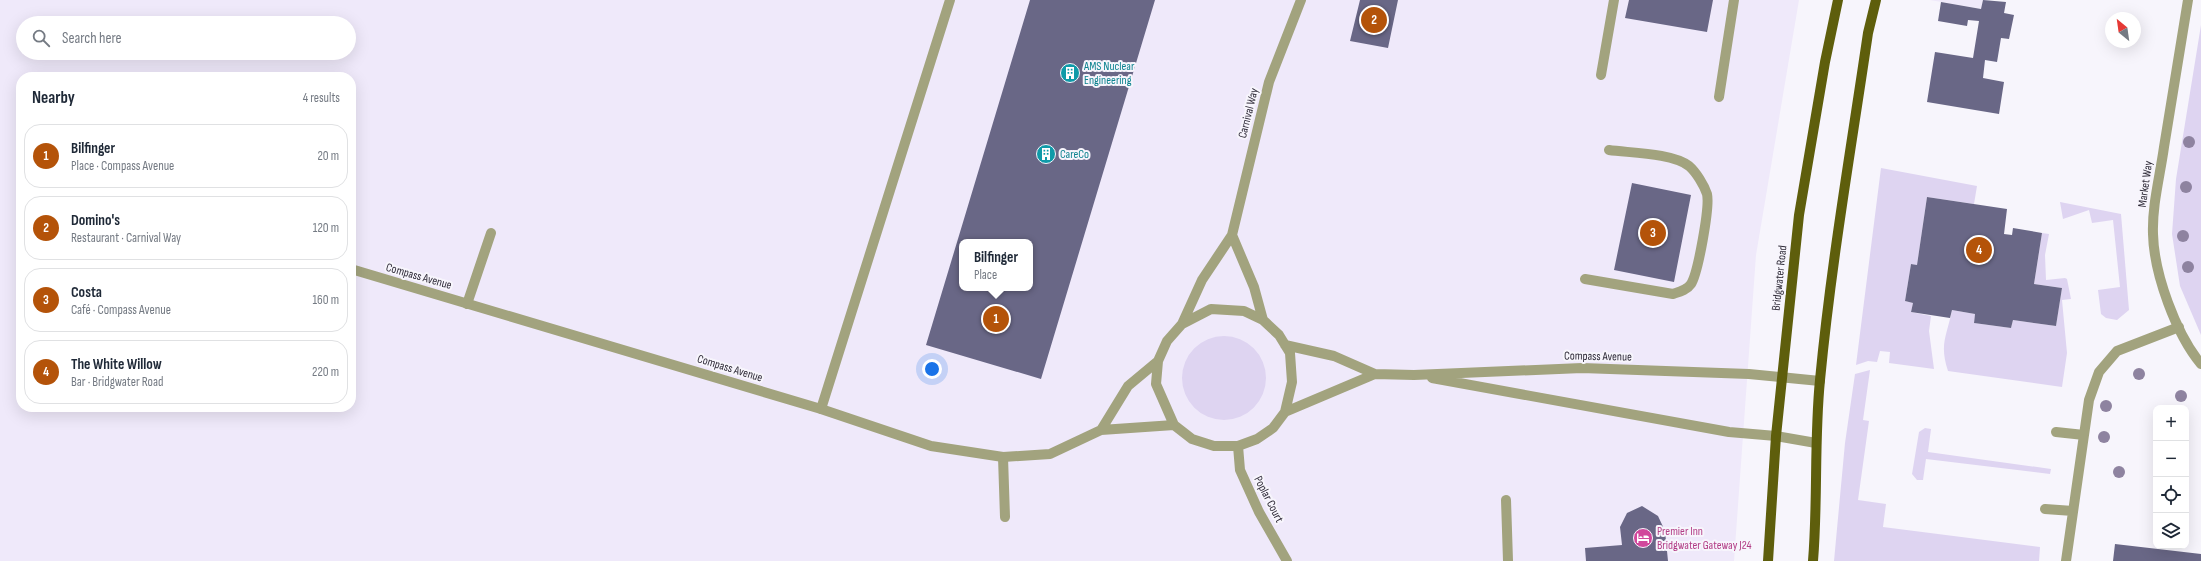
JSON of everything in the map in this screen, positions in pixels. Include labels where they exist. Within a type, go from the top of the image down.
[{"type":"main road","name":"Bridgwater Road","points":[[1768,561],[1781,376],[1799,215],[1824,62],[1838,0]]},
{"type":"main road","points":[[1813,561],[1816,517],[1816,443],[1820,381],[1868,33],[1876,0]]},
{"type":"street","points":[[821,409],[950,0]]},
{"type":"street","name":"Carnival Way","points":[[1182,324],[1202,280],[1232,235],[1269,82],[1301,0]]},
{"type":"street","points":[[1601,75],[1614,0]]},
{"type":"street","points":[[1719,97],[1734,0]]},
{"type":"street","name":"Market Way","points":[[2188,0],[2158,188],[2153,234],[2154,249],[2161,279],[2179,327],[2188,346],[2201,364]]},
{"type":"street","points":[[1585,279],[1673,294],[1683,291],[1690,285],[1695,275],[1707,211],[1707,195],[1699,179],[1690,167],[1678,160],[1609,150]]},
{"type":"street","points":[[467,304],[492,233]]},
{"type":"street","points":[[1232,235],[1254,287],[1263,320]]},
{"type":"street","name":"Compass Avenue","points":[[356,271],[821,409],[931,446],[1003,457],[1050,454],[1101,430],[1174,425]]},
{"type":"street","points":[[1212,309],[1244,311],[1263,320],[1279,335],[1290,353],[1292,382],[1285,412],[1273,428],[1257,439],[1238,446],[1214,446],[1192,439],[1174,425],[1156,384],[1158,361],[1167,341],[1182,324],[1212,309]]},
{"type":"street","points":[[2066,561],[2089,400],[2099,372],[2117,351],[2179,327]]},
{"type":"street","name":"Compass Avenue","points":[[1285,345],[1334,356],[1375,374],[1414,375],[1582,368],[1781,376],[1820,381]]},
{"type":"street","points":[[1101,430],[1128,386],[1158,361]]},
{"type":"street","name":"Compass Avenue","points":[[1285,412],[1375,374]]},
{"type":"street","name":"Compass Avenue","points":[[1414,375],[1729,432],[1776,436],[1816,443]]},
{"type":"street","points":[[2056,432],[2084,435]]},
{"type":"street","name":"Poplar Court","points":[[1238,446],[1240,470],[1259,512],[1287,561]]},
{"type":"street","points":[[1003,457],[1005,517]]},
{"type":"street","points":[[1506,500],[1508,561]]},
{"type":"street","points":[[2045,509],[2073,511]]},
{"type":"shaded area","points":[[0,0],[1799,0],[1756,255],[1734,561],[0,561]]},
{"type":"shaded area","points":[[1930,0],[1983,0],[1981,9]]},
{"type":"shaded area","points":[[2201,25],[2201,335],[2180,286],[2172,234],[2176,179]]},
{"type":"shaded area","points":[[1881,168],[1977,186],[1974,204],[1927,197],[1917,265],[1911,264],[1905,301],[1913,303],[1911,312],[1931,316],[1929,331],[1934,369],[1889,363],[1890,352],[1880,351],[1877,362],[1868,361],[1856,365]]},
{"type":"shaded area","points":[[2060,202],[2121,214],[2129,310],[2117,320],[2106,318],[2101,314],[2098,290],[2120,287],[2113,220],[2092,223],[2089,210],[2063,219]]},
{"type":"shaded area","points":[[2042,233],[2049,234],[2045,255],[2046,280],[2067,279],[2071,299],[2062,300],[2067,353],[2062,387],[1948,371],[1945,362],[1944,347],[1952,310],[1975,314],[1974,323],[2011,328],[2013,320],[2056,326],[2062,288],[2034,284]]},
{"type":"shaded area","points":[[1224,336],[1240,339],[1254,348],[1263,362],[1266,378],[1263,394],[1254,408],[1240,417],[1224,420],[1208,417],[1194,408],[1185,394],[1182,378],[1185,362],[1194,348],[1208,339]]},
{"type":"shaded area","points":[[1870,370],[1863,420],[1869,421],[1858,500],[1886,504],[1883,527],[2040,547],[2039,561],[1834,561],[1845,443],[1855,374]]},
{"type":"shaded area","points":[[1925,428],[1931,429],[1928,452],[2051,469],[2050,474],[1926,459],[1923,480],[1917,480],[1912,474],[1919,432]]},
{"type":"building","points":[[1030,0],[1155,0],[1041,379],[926,345]]},
{"type":"building","points":[[1360,0],[1398,0],[1388,48],[1350,41]]},
{"type":"building","points":[[1629,0],[1713,0],[1707,32],[1625,18]]},
{"type":"building","points":[[1983,0],[2006,2],[2004,13],[2014,15],[2009,39],[2001,38],[1997,62],[1985,60],[1983,78],[2004,82],[1999,114],[1927,102],[1935,52],[1973,58],[1979,21],[1968,20],[1967,26],[1938,21],[1941,2],[1981,9]]},
{"type":"building","points":[[1632,183],[1691,195],[1674,282],[1614,270]]},
{"type":"building","points":[[1927,197],[2007,209],[2004,234],[2012,235],[2013,228],[2042,233],[2034,284],[2062,288],[2056,326],[2013,320],[2011,328],[1974,323],[1975,314],[1952,310],[1950,318],[1911,312],[1913,303],[1905,301],[1911,264],[1917,265]]},
{"type":"building","name":"Premier Inn Bridgwater Gateway J24","points":[[1642,506],[1658,516],[1665,531],[1668,561],[1586,561],[1585,548],[1622,545],[1620,527],[1627,513]]},
{"type":"building","points":[[2115,544],[2201,554],[2201,561],[2113,561]]},
{"type":"place","name":"Domino's","points":[[1374,20]]},
{"type":"place","name":"AMS Nuclear Engineering","points":[[1070,73]]},
{"type":"place","name":"CareCo","points":[[1046,154]]},
{"type":"place","name":"Costa","points":[[1653,233]]},
{"type":"place","name":"The White Willow","points":[[1979,250]]},
{"type":"place","name":"Bilfinger","points":[[996,319]]},
{"type":"place","name":"Premier Inn Bridgwater Gateway J24","points":[[1643,538]]}]
